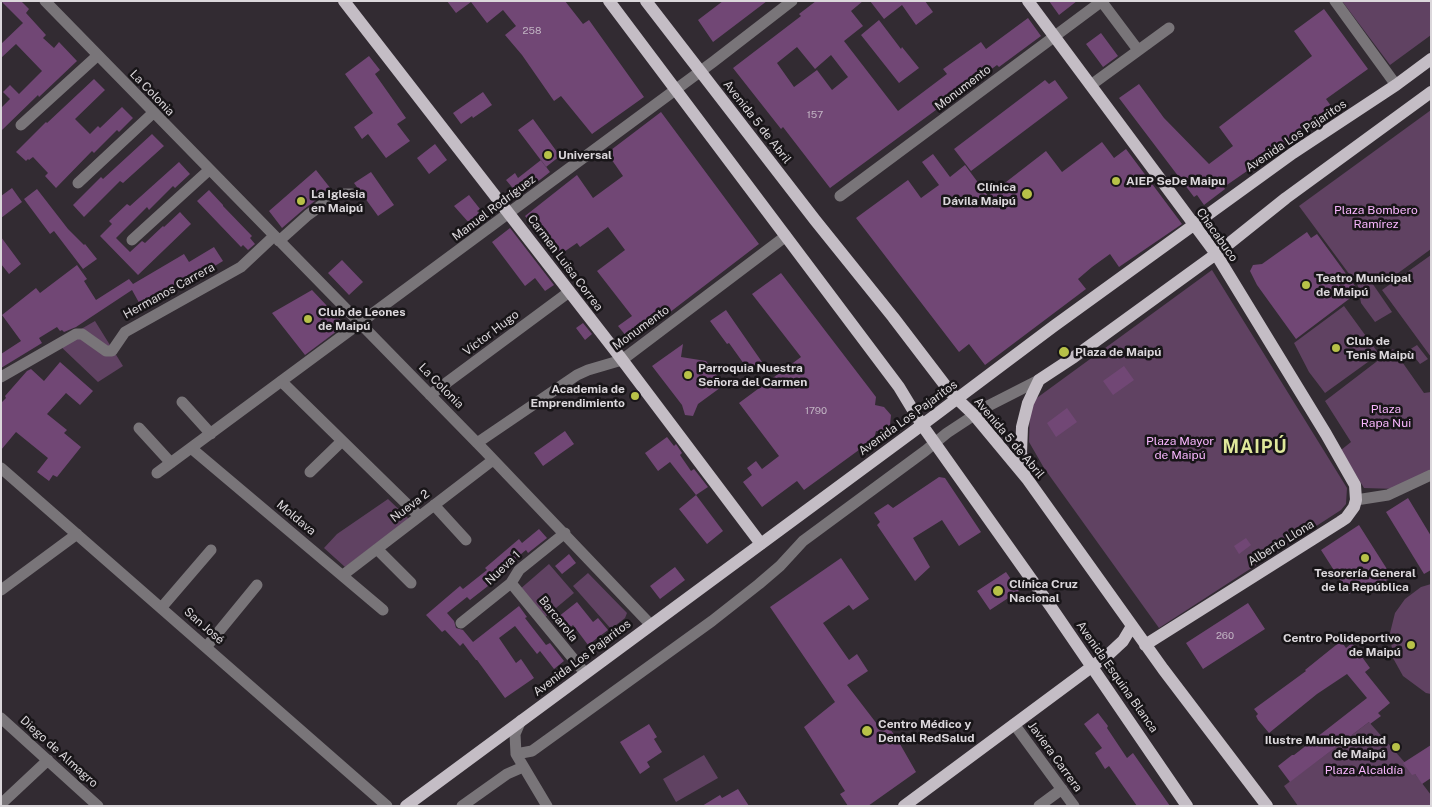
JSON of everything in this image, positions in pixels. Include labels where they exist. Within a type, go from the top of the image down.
[{"type":"main road","name":"Carmen Luisa Correa","points":[[344,1],[622,360],[761,544]]},
{"type":"main road","points":[[609,1],[899,387],[936,444]]},
{"type":"main road","name":"Avenida 5 de Abril","points":[[646,1],[815,220],[894,316],[951,393],[974,415],[1028,480],[1145,646],[1267,806]]},
{"type":"main road","name":"Chacabuco","points":[[1028,1],[1216,254],[1352,478],[1355,485],[1356,500]]},
{"type":"main road","name":"Avenida Los Pajaritos","points":[[406,806],[1054,326],[1293,153],[1396,85],[1431,59]]},
{"type":"main road","points":[[1028,480],[1021,454],[1022,427],[1028,403],[1039,380],[1074,357],[1216,254],[1286,198],[1431,92]]},
{"type":"main road","name":"Avenida Esquina Blanca","points":[[936,444],[1093,666],[1187,806]]},
{"type":"main road","name":"Alberto Llona","points":[[1145,646],[1340,522],[1350,512],[1356,500]]},
{"type":"main road","points":[[904,806],[1093,666],[1120,644],[1132,626]]},
{"type":"street","name":"La Colonia","points":[[44,1],[478,443],[650,624]]},
{"type":"street","name":"Manuel Rodríguez","points":[[157,473],[509,214],[792,1]]},
{"type":"street","points":[[1335,1],[1396,85]]},
{"type":"street","points":[[1102,2],[1138,50]]},
{"type":"street","name":"Monumento","points":[[840,196],[1102,2]]},
{"type":"street","points":[[1091,85],[1169,28]]},
{"type":"street","points":[[22,125],[97,56]]},
{"type":"street","points":[[78,183],[153,113]]},
{"type":"street","points":[[132,240],[209,170]]},
{"type":"street","points":[[277,239],[334,196],[352,194]]},
{"type":"street","name":"Monumento","points":[[478,443],[577,375],[622,360],[786,236]]},
{"type":"street","name":"Hermanos Carrera","points":[[1,377],[76,334],[82,334],[106,351],[112,351],[125,332],[241,267],[277,239]]},
{"type":"street","name":"Víctor Hugo","points":[[430,395],[569,292]]},
{"type":"street","points":[[516,754],[532,751],[712,621],[780,566],[803,541],[936,444],[947,433],[1010,394],[1039,380]]},
{"type":"street","points":[[281,381],[419,516]]},
{"type":"street","points":[[182,402],[210,434]]},
{"type":"street","points":[[139,428],[171,463]]},
{"type":"street","points":[[310,472],[342,441]]},
{"type":"street","name":"Moldava","points":[[191,448],[383,610]]},
{"type":"street","name":"Nueva 2","points":[[343,575],[494,460]]},
{"type":"street","name":"San José","points":[[1,468],[387,806]]},
{"type":"street","points":[[1356,500],[1388,495],[1431,475]]},
{"type":"street","points":[[434,505],[466,540]]},
{"type":"street","name":"Nueva 1","points":[[461,623],[511,583],[520,570],[565,533]]},
{"type":"street","points":[[1,590],[77,534]]},
{"type":"street","points":[[377,549],[411,583]]},
{"type":"street","points":[[162,607],[211,550]]},
{"type":"street","name":"Barcarola","points":[[511,583],[585,673]]},
{"type":"street","points":[[206,646],[258,585]]},
{"type":"street","points":[[522,720],[515,734],[516,754],[546,806]]},
{"type":"street","name":"Diego de Almagro","points":[[2,722],[48,760],[98,806]]},
{"type":"street","name":"Javiera Carrera","points":[[1014,724],[1062,789],[1071,805]]},
{"type":"street","points":[[1,804],[48,760]]},
{"type":"street","points":[[462,806],[507,774],[523,767]]},
{"type":"street","points":[[1039,806],[1062,789]]},
{"type":"green space","points":[[1342,1],[1431,1],[1431,35],[1390,65]]},
{"type":"green space","name":"Plaza Bombero Ramírez","points":[[1431,110],[1431,249],[1390,279],[1383,271],[1370,280],[1392,312],[1375,322],[1361,303],[1358,286],[1299,206]]},
{"type":"green space","points":[[1431,255],[1431,357],[1382,290]]},
{"type":"green space","name":"Plaza Mayor de Maipú","points":[[1212,270],[1347,488],[1346,504],[1341,510],[1159,628],[1044,468],[1029,442],[1030,410],[1034,400]]},
{"type":"green space","name":"Club de Tenis Maipù","points":[[1344,306],[1379,354],[1325,393],[1309,372],[1294,343]]},
{"type":"green space","points":[[95,321],[123,366],[98,382],[57,343]]},
{"type":"green space","points":[[1417,345],[1428,359],[1420,364],[1409,350]]},
{"type":"green space","name":"Plaza Rapa Nui","points":[[1393,349],[1424,393],[1431,392],[1431,470],[1397,489],[1364,488],[1341,450],[1351,442],[1325,401]]},
{"type":"green space","points":[[388,499],[409,519],[345,567],[324,548],[337,534]]},
{"type":"green space","points":[[549,564],[574,593],[544,618],[519,590]]},
{"type":"green space","points":[[588,573],[627,613],[625,618],[611,629],[573,586]]},
{"type":"green space","name":"Centro Polideportivo de Maipú","points":[[1431,584],[1431,694],[1426,693],[1403,676],[1393,658],[1390,633],[1395,613],[1405,599],[1421,587]]},
{"type":"green space","name":"Plaza Alcaldía","points":[[1369,722],[1431,795],[1431,806],[1298,806],[1284,786]]},
{"type":"green space","points":[[704,755],[718,778],[676,802],[663,779]]},
{"type":"building","points":[[1,1],[21,1],[29,9],[26,13],[46,35],[43,38],[54,48],[59,42],[77,61],[1,131],[1,108],[10,99],[3,92],[10,85],[19,94],[42,71],[16,44],[1,58],[1,44],[23,23]]},
{"type":"building","points":[[447,1],[565,1],[583,24],[589,20],[644,97],[592,134],[561,96],[554,101],[522,55],[505,35],[516,26],[503,10],[487,23],[471,2],[456,13]]},
{"type":"building","points":[[723,1],[767,1],[713,42],[698,20]]},
{"type":"building","points":[[816,1],[863,1],[851,11],[863,26],[844,41],[898,111],[947,74],[943,69],[981,42],[986,49],[1028,18],[1041,36],[999,67],[997,65],[830,188],[783,127],[781,129],[733,68],[801,16],[799,14]],"holes":[[[797,47],[815,69],[831,55],[848,77],[832,90],[817,70],[794,87],[777,63]]]},
{"type":"building","points":[[870,1],[925,1],[933,12],[916,25],[902,5],[884,19]]},
{"type":"building","points":[[1049,1],[1077,1],[1059,15]]},
{"type":"building","points":[[1324,9],[1368,69],[1326,99],[1334,110],[1252,171],[1250,169],[1224,187],[1225,189],[1204,205],[1197,195],[1194,197],[1119,98],[1139,84],[1164,118],[1209,164],[1233,146],[1219,127],[1312,56],[1294,31]]},
{"type":"building","points":[[879,20],[901,49],[902,47],[919,68],[899,83],[861,35]]},
{"type":"building","points":[[1101,33],[1118,56],[1103,67],[1086,44]]},
{"type":"building","points":[[369,56],[380,70],[375,74],[406,118],[397,124],[410,141],[386,158],[368,134],[362,139],[354,127],[373,113],[345,74]]},
{"type":"building","points":[[94,79],[105,90],[75,119],[90,134],[98,126],[100,128],[122,107],[133,118],[119,132],[117,130],[94,153],[92,151],[56,188],[45,176],[48,173],[33,157],[26,161],[16,152]]},
{"type":"building","points":[[1045,80],[1049,84],[1055,80],[1068,98],[971,171],[954,149]]},
{"type":"building","points":[[483,92],[492,105],[461,124],[453,113]]},
{"type":"building","points":[[661,112],[759,244],[631,342],[618,326],[632,316],[597,271],[625,250],[608,227],[580,247],[577,243],[558,256],[525,216],[577,175],[593,198],[623,176],[607,153]]},
{"type":"building","points":[[533,119],[560,156],[546,167],[518,130]]},
{"type":"building","points":[[152,134],[164,146],[123,183],[120,181],[84,217],[73,205],[101,177],[103,179]]},
{"type":"building","points":[[1102,142],[1114,158],[1126,149],[1182,224],[1119,267],[1110,254],[1078,279],[1086,289],[985,365],[969,344],[959,352],[856,218],[908,180],[921,198],[939,185],[922,162],[933,154],[950,177],[965,165],[988,196],[1046,151],[1062,172]]},
{"type":"building","points":[[435,144],[447,160],[429,174],[417,158]]},
{"type":"building","points":[[541,160],[550,172],[523,193],[516,192],[506,180],[515,173],[518,178]]},
{"type":"building","points":[[179,162],[190,174],[175,188],[173,186],[149,210],[147,207],[116,238],[130,252],[142,241],[145,243],[180,212],[191,224],[138,275],[100,236],[112,224],[109,221],[127,204],[130,206]]},
{"type":"building","name":"La Iglesia en Maipú","points":[[316,170],[331,189],[282,228],[269,211]]},
{"type":"building","points":[[371,172],[394,205],[378,216],[354,183]]},
{"type":"building","points":[[12,188],[22,202],[1,218],[1,196]]},
{"type":"building","points":[[37,189],[68,229],[85,244],[97,259],[83,269],[54,231],[50,234],[24,199]]},
{"type":"building","points":[[209,190],[252,236],[250,238],[255,244],[248,250],[243,245],[241,247],[197,201]]},
{"type":"building","points":[[469,195],[480,209],[477,211],[481,215],[470,224],[454,206]]},
{"type":"building","points":[[510,228],[554,285],[545,291],[535,278],[525,286],[492,242]]},
{"type":"building","name":"Teatro Municipal de Maipú","points":[[1307,232],[1311,238],[1317,234],[1355,286],[1349,290],[1353,296],[1296,339],[1257,285],[1250,271],[1253,265],[1262,264]]},
{"type":"building","points":[[1,237],[21,264],[9,274],[1,264]]},
{"type":"building","points":[[214,247],[223,261],[182,286],[142,308],[132,290],[76,327],[64,332],[60,331],[57,327],[39,338],[42,343],[1,368],[1,354],[21,341],[2,315],[36,288],[40,293],[77,265],[87,279],[84,281],[96,300],[129,279],[133,284],[184,254],[189,262]]},
{"type":"building","points":[[342,260],[363,282],[349,295],[328,273]]},
{"type":"building","points":[[781,273],[876,397],[875,405],[884,407],[891,415],[890,425],[881,432],[876,431],[874,439],[804,490],[797,481],[762,507],[743,482],[752,475],[747,468],[756,461],[762,469],[779,456],[739,403],[801,357],[752,294]]},
{"type":"building","name":"Club de Leones de Maipú","points":[[312,290],[345,325],[305,355],[272,313]]},
{"type":"building","points":[[726,310],[762,362],[749,371],[710,321]]},
{"type":"building","points":[[583,323],[592,334],[585,340],[576,328]]},
{"type":"building","name":"Parroquia Nuestra Señora del Carmen","points":[[683,344],[681,357],[706,361],[724,385],[698,404],[693,416],[685,415],[682,405],[652,366]]},
{"type":"building","points":[[60,362],[93,391],[80,405],[66,393],[47,414],[67,430],[64,433],[81,447],[57,477],[53,475],[49,481],[37,472],[48,458],[16,432],[1,450],[1,403],[27,371],[31,369],[44,381]]},
{"type":"building","points":[[1124,366],[1134,380],[1113,395],[1103,381]]},
{"type":"building","points":[[1067,408],[1077,422],[1056,437],[1047,423]]},
{"type":"building","points":[[565,431],[574,444],[543,466],[534,453]]},
{"type":"building","points":[[667,437],[674,446],[676,444],[682,453],[680,455],[691,471],[694,469],[708,487],[696,495],[670,462],[658,471],[645,453]]},
{"type":"building","points":[[939,477],[945,478],[981,532],[959,546],[942,520],[913,538],[930,567],[915,581],[877,525],[880,522],[874,513],[888,504],[893,508]]},
{"type":"building","points":[[696,495],[723,531],[707,544],[679,509]]},
{"type":"building","points":[[1408,498],[1431,536],[1431,570],[1424,574],[1386,512]]},
{"type":"building","points":[[1359,525],[1392,577],[1371,590],[1367,583],[1349,594],[1321,550]]},
{"type":"building","points":[[539,529],[547,538],[528,553],[526,550],[486,583],[488,586],[470,600],[467,597],[447,613],[454,621],[456,628],[463,630],[473,642],[519,606],[527,617],[525,618],[546,645],[550,643],[564,661],[554,669],[540,651],[537,654],[515,626],[499,638],[516,663],[521,659],[534,678],[505,698],[463,643],[460,646],[445,630],[442,632],[426,615],[460,586],[463,589],[487,570],[485,568],[519,539],[522,543]]},
{"type":"building","points":[[1246,538],[1251,545],[1239,554],[1234,546]]},
{"type":"building","points":[[569,554],[576,563],[562,574],[555,566]]},
{"type":"building","points":[[841,558],[869,599],[853,610],[849,605],[823,623],[849,660],[857,654],[868,671],[847,685],[877,724],[883,720],[896,737],[916,772],[868,806],[848,806],[840,794],[845,791],[804,727],[835,702],[770,607]]},
{"type":"building","points":[[675,567],[685,580],[660,599],[650,586]]},
{"type":"building","name":"Clínica Cruz Nacional","points":[[1006,572],[1019,591],[990,610],[977,591]]},
{"type":"building","points":[[577,602],[593,622],[598,618],[608,630],[588,645],[573,625],[568,629],[558,617]]},
{"type":"building","points":[[1248,603],[1265,629],[1203,669],[1186,643]]},
{"type":"building","points":[[1341,641],[1346,648],[1352,643],[1370,668],[1365,672],[1390,703],[1378,713],[1381,716],[1370,724],[1369,722],[1290,782],[1278,766],[1367,698],[1347,674],[1317,694],[1269,733],[1258,720],[1256,716],[1258,714],[1254,709],[1306,671]]},
{"type":"building","points":[[1098,713],[1127,758],[1133,753],[1170,806],[1137,806],[1109,766],[1105,769],[1095,753],[1102,748],[1084,724]]},
{"type":"building","points":[[649,724],[657,737],[654,739],[662,752],[647,762],[650,767],[640,774],[620,742]]},
{"type":"building","points":[[1431,745],[1431,778],[1422,784],[1415,774],[1412,775],[1403,763]]},
{"type":"building","points":[[738,789],[749,806],[702,806],[720,795],[722,798]]},
{"type":"place","name":"Universal","points":[[548,155]]},
{"type":"place","name":"AIEP SeDe Maipu","points":[[1116,181]]},
{"type":"place","name":"Clínica Dávila Maipú","points":[[1027,194]]},
{"type":"place","name":"La Iglesia en Maipú","points":[[301,201]]},
{"type":"place","name":"Teatro Municipal de Maipú","points":[[1306,285]]},
{"type":"place","name":"Club de Leones de Maipú","points":[[308,319]]},
{"type":"place","name":"Club de Tenis Maipù","points":[[1336,348]]},
{"type":"place","name":"Plaza de Maipú","points":[[1064,352]]},
{"type":"place","name":"Parroquia Nuestra Señora del Carmen","points":[[688,375]]},
{"type":"place","name":"Academia de Emprendimiento","points":[[635,396]]},
{"type":"place","name":"Tesorería General de la República","points":[[1365,558]]},
{"type":"place","name":"Clínica Cruz Nacional","points":[[998,591]]},
{"type":"place","name":"Centro Polideportivo de Maipú","points":[[1411,645]]},
{"type":"place","name":"Centro Médico y Dental RedSalud","points":[[867,731]]},
{"type":"place","name":"Ilustre Municipalidad de Maipú","points":[[1396,747]]},
{"type":"district","name":"MAIPÚ","points":[[1255,447]]}]
